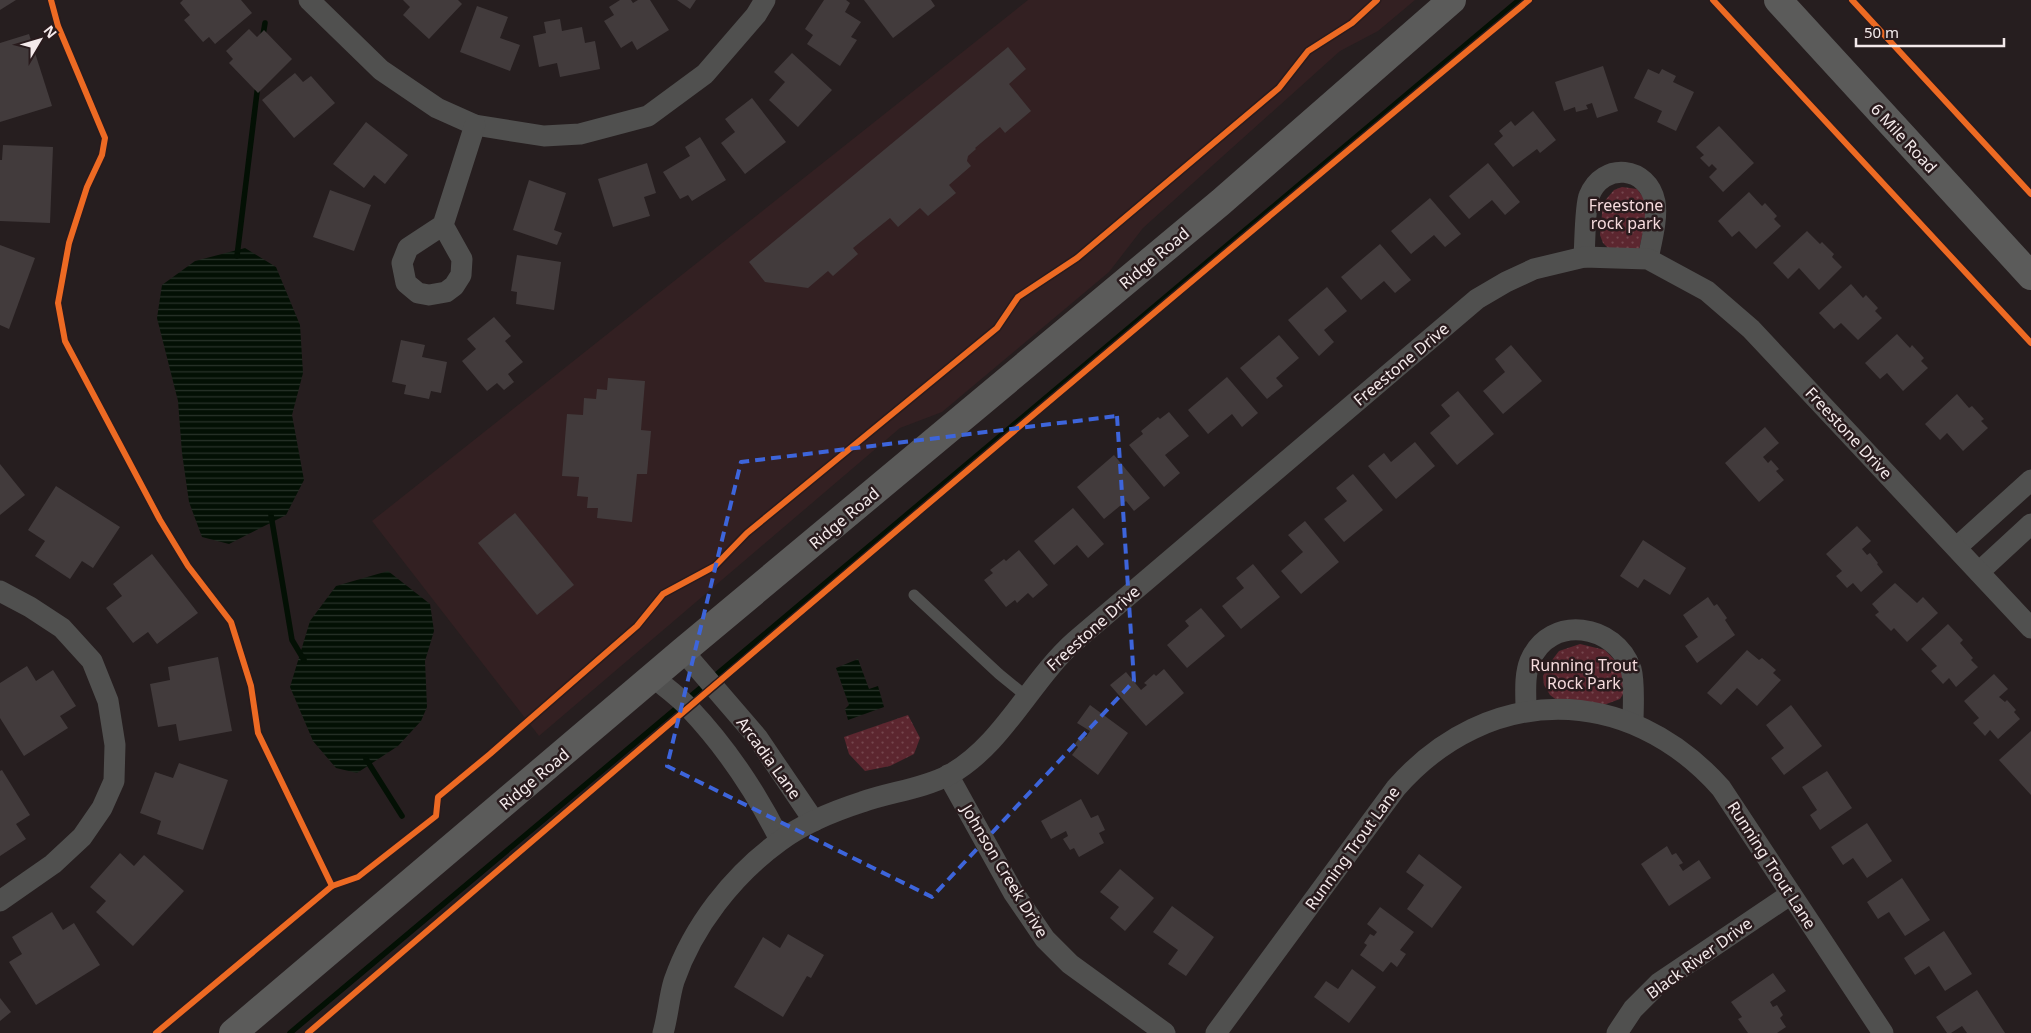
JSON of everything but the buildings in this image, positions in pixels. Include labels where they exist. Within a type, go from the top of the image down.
[{"type":"street","points":[[309,0],[381,70],[437,108],[475,125],[544,136],[580,134],[648,116],[704,74],[750,22],[765,0]]},
{"type":"street","name":"Ridge Road","points":[[233,1033],[683,652],[1213,208],[1452,0]]},
{"type":"street","name":"6 Mile Road","points":[[1778,0],[2031,276]]},
{"type":"street","points":[[443,225],[475,125]]},
{"type":"street","points":[[1584,257],[1588,197],[1594,186],[1608,174],[1629,172],[1640,178],[1648,187],[1655,202],[1654,230],[1648,259]]},
{"type":"street","name":"Freestone Drive","points":[[663,1033],[673,983],[697,933],[712,910],[733,884],[780,840],[814,821],[862,802],[916,788],[948,775],[971,759],[994,738],[1047,668],[1075,640],[1477,299],[1506,282],[1534,269],[1584,257],[1648,259],[1707,291],[1751,329],[2031,628]]},
{"type":"street","points":[[1957,548],[2031,480]]},
{"type":"street","points":[[1979,572],[2031,524]]},
{"type":"street","points":[[0,591],[62,628],[92,661],[108,701],[115,745],[114,781],[102,808],[82,838],[53,864],[0,901]]},
{"type":"street","points":[[1526,710],[1527,678],[1530,662],[1537,649],[1550,637],[1560,632],[1575,629],[1587,630],[1610,639],[1618,646],[1626,658],[1631,671],[1633,723]]},
{"type":"street","name":"Arcadia Lane","points":[[683,652],[757,737],[814,821]]},
{"type":"street","name":"Arcadia Lane","points":[[654,678],[688,707],[732,760],[763,807],[780,840]]},
{"type":"street","name":"Running Trout Lane","points":[[1216,1033],[1396,788],[1410,772],[1433,752],[1472,729],[1504,716],[1526,710],[1553,709],[1602,713],[1633,723],[1668,741],[1710,776],[1721,788],[1883,1033]]},
{"type":"street","name":"Johnson Creek Drive","points":[[948,775],[1013,892],[1045,939],[1070,964],[1165,1033]]},
{"type":"street","name":"Black River Drive","points":[[1618,1033],[1633,1009],[1659,983],[1791,894]]},
{"type":"lane","points":[[914,595],[999,674],[1026,696]]},
{"type":"highlighted area","points":[[1117,416],[1134,681],[932,897],[667,766],[741,462]]},
{"type":"shaded area","points":[[1028,0],[1415,0],[1378,31],[1340,51],[1143,228],[1109,272],[942,412],[900,428],[539,736],[372,521]]},
{"type":"shaded area","points":[[245,248],[276,267],[300,325],[303,373],[292,415],[304,480],[286,515],[229,544],[202,537],[189,502],[182,453],[178,401],[157,318],[162,285],[195,261]]},
{"type":"shaded area","points":[[388,571],[430,604],[434,631],[425,661],[427,707],[421,721],[398,746],[357,773],[336,768],[313,741],[290,687],[310,621],[336,586]]},
{"type":"shaded area","points":[[858,659],[869,689],[878,686],[884,707],[848,720],[845,709],[849,705],[836,668]]},
{"type":"green space","name":"Freestone rock park","points":[[1622,187],[1637,189],[1649,205],[1639,250],[1610,250],[1603,243],[1600,235],[1603,203],[1614,190]]},
{"type":"green space","name":"Running Trout Rock Park","points":[[1580,644],[1605,650],[1622,668],[1625,691],[1620,699],[1601,706],[1558,701],[1550,695],[1544,685],[1543,676],[1549,664],[1559,651]]},
{"type":"green space","points":[[908,715],[920,738],[914,754],[890,766],[865,771],[849,754],[844,737]]},
{"type":"waterway","points":[[290,1033],[1519,0]]},
{"type":"waterway","points":[[263,35],[265,23]]},
{"type":"waterway","points":[[237,256],[258,84]]},
{"type":"waterway","points":[[271,515],[292,640],[304,660]]},
{"type":"waterway","points":[[366,759],[402,816]]},
{"type":"cycle path","points":[[51,0],[58,26],[105,138],[102,155],[87,187],[69,243],[58,303],[65,341],[160,520],[188,566],[231,622],[251,686],[258,733],[332,886]]},
{"type":"cycle path","points":[[156,1033],[332,886],[358,877],[436,816],[438,797],[637,626],[663,594],[715,566],[747,533],[997,328],[1018,297],[1077,258],[1279,88],[1308,51],[1352,23],[1377,0]]},
{"type":"cycle path","points":[[308,1033],[764,643],[1529,0]]},
{"type":"cycle path","points":[[1713,0],[2031,343]]},
{"type":"cycle path","points":[[1852,0],[2031,194]]}]
